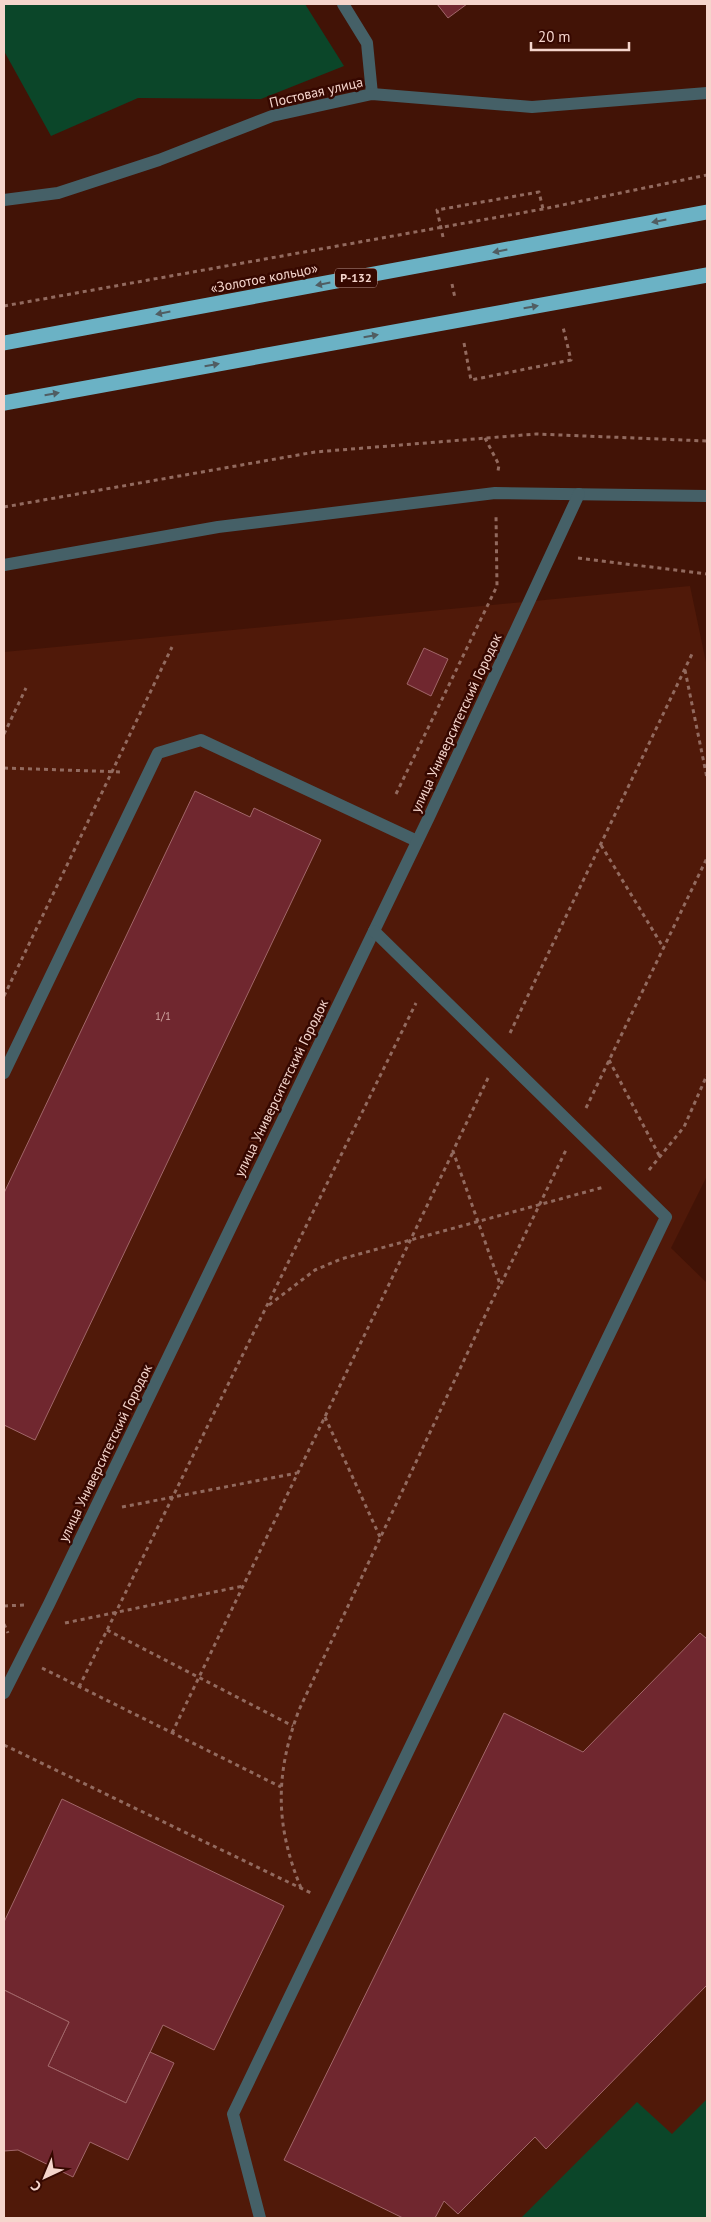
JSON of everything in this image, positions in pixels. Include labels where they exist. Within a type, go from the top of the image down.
[{"type":"highway","name":"«Золотое кольцо»","points":[[4,343],[707,212]]},
{"type":"highway","points":[[4,403],[707,275]]},
{"type":"street","points":[[343,4],[367,43],[372,94]]},
{"type":"street","name":"Постовая улица","points":[[4,200],[58,192],[159,160],[272,116],[372,94],[532,107],[707,94]]},
{"type":"street","points":[[4,565],[218,527],[495,493],[707,496]]},
{"type":"street","name":"улица Университетский Городок","points":[[4,1693],[374,931],[578,494]]},
{"type":"street","points":[[4,1073],[158,753],[201,740],[417,841]]},
{"type":"street","points":[[260,2218],[233,2114],[666,1217],[374,931]]},
{"type":"path","points":[[4,306],[543,209],[707,175]]},
{"type":"path","points":[[437,210],[539,192],[543,209]]},
{"type":"path","points":[[471,380],[571,360],[562,326]]},
{"type":"path","points":[[4,506],[315,452],[536,434],[707,441]]},
{"type":"path","points":[[396,794],[497,586],[495,493],[499,465],[485,438]]},
{"type":"path","points":[[578,558],[707,574]]},
{"type":"path","points":[[4,996],[172,647]]},
{"type":"path","points":[[172,1733],[692,654]]},
{"type":"path","points":[[685,669],[707,778]]},
{"type":"path","points":[[4,734],[26,688]]},
{"type":"path","points":[[4,768],[148,773]]},
{"type":"path","points":[[601,844],[664,948]]},
{"type":"path","points":[[301,1888],[289,1860],[282,1830],[282,1769],[293,1726],[500,1284],[707,858]]},
{"type":"path","points":[[79,1686],[426,982]]},
{"type":"path","points":[[609,1060],[660,1157]]},
{"type":"path","points":[[267,1307],[315,1270],[341,1259],[628,1181],[646,1174],[684,1127],[707,1075]]},
{"type":"path","points":[[453,1152],[500,1284]]},
{"type":"path","points":[[325,1417],[380,1538]]},
{"type":"path","points":[[93,1512],[298,1473]]},
{"type":"path","points":[[36,1630],[243,1586]]},
{"type":"path","points":[[107,1630],[293,1726]]},
{"type":"path","points":[[22,1658],[281,1787]]},
{"type":"path","points":[[4,1745],[334,1905]]},
{"type":"shaded area","points":[[690,586],[707,667],[707,1176],[671,1248],[707,1283],[707,2218],[4,2218],[4,652]]},
{"type":"green space","points":[[4,4],[305,4],[344,66],[261,99],[138,98],[51,136],[4,51]]},
{"type":"green space","points":[[707,2099],[707,2218],[521,2218],[637,2102],[672,2134]]},
{"type":"building","points":[[437,4],[467,4],[448,18]]},
{"type":"building","points":[[424,648],[448,659],[431,696],[407,684]]},
{"type":"building","points":[[195,791],[250,817],[254,808],[321,840],[35,1440],[4,1425],[4,1193]]},
{"type":"building","points":[[700,1633],[707,1639],[707,1985],[546,2149],[535,2137],[458,2214],[444,2201],[435,2218],[403,2218],[284,2160],[504,1713],[583,1752]]},
{"type":"building","points":[[62,1799],[284,1906],[214,2050],[163,2025],[126,2103],[48,2066],[69,2022],[4,1990],[4,1922]]},
{"type":"building","points":[[4,1990],[69,2022],[48,2066],[126,2103],[150,2052],[174,2063],[128,2160],[90,2142],[73,2177],[18,2150],[4,2151]]}]
